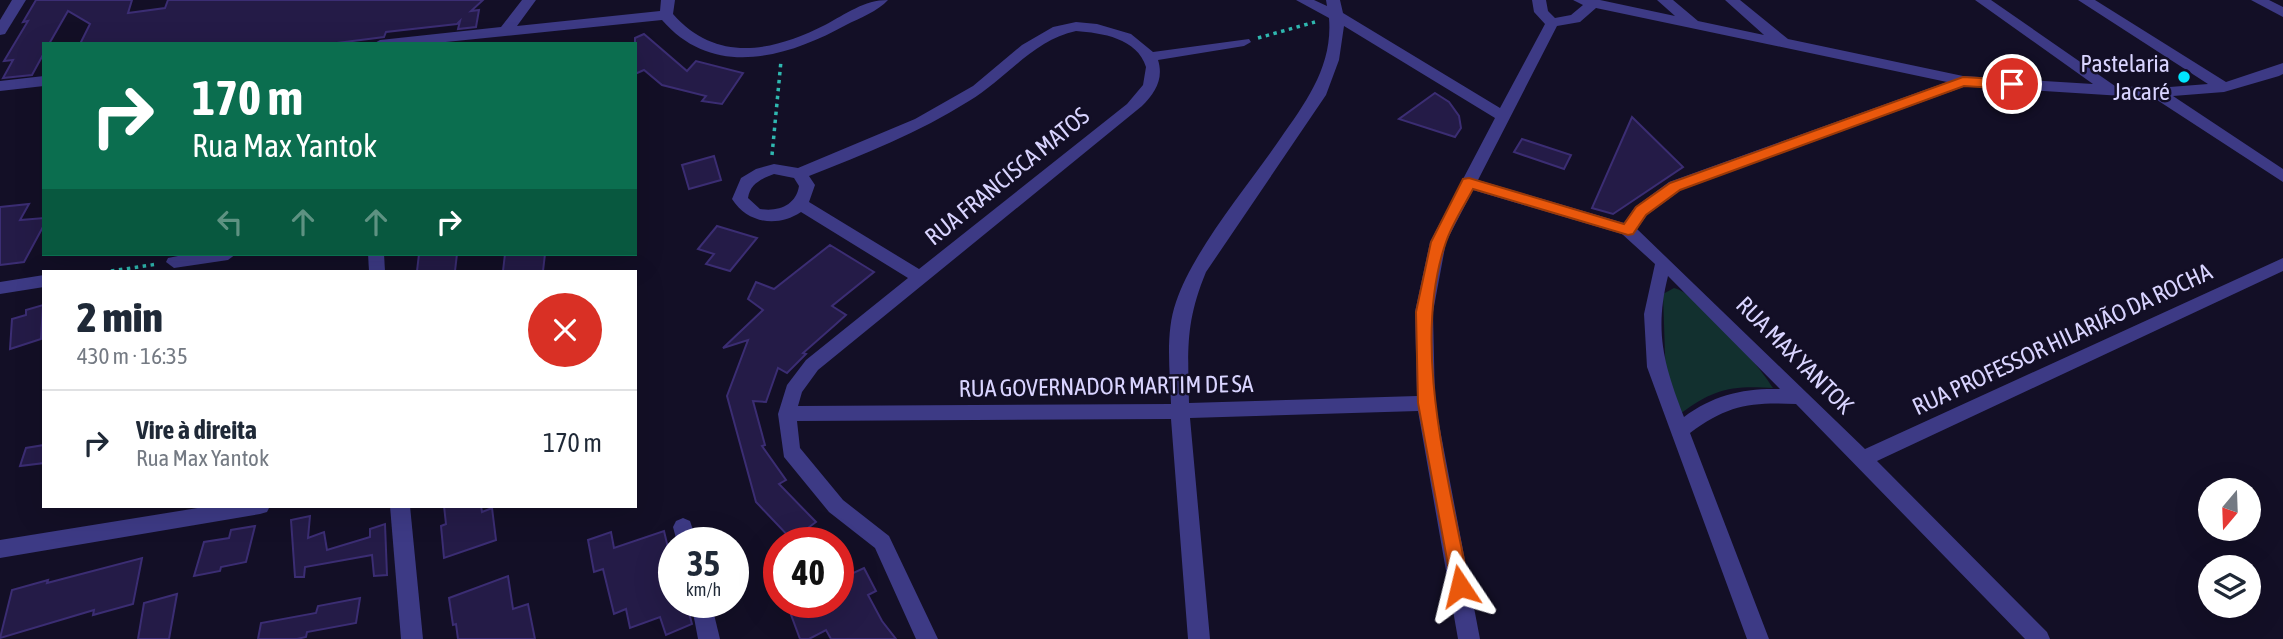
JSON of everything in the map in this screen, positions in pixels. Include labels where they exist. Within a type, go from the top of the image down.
[{"type":"street","points":[[0,31],[19,0]]},
{"type":"street","points":[[506,31],[529,0]]},
{"type":"street","points":[[410,42],[667,8],[686,36],[713,50],[750,54],[782,49],[805,41],[881,0]]},
{"type":"street","points":[[1303,0],[1335,8],[1504,117]]},
{"type":"street","points":[[1539,0],[1541,12],[1552,23]]},
{"type":"street","points":[[1664,0],[1695,24]]},
{"type":"street","points":[[1732,0],[1787,46]]},
{"type":"street","points":[[1982,0],[2111,90]]},
{"type":"street","points":[[2085,0],[2224,87]]},
{"type":"street","points":[[2258,0],[2283,13]]},
{"type":"street","points":[[1552,23],[1575,19],[1586,2],[1963,81],[2157,93],[2224,87],[2283,68]]},
{"type":"street","points":[[1199,639],[1180,411],[1179,335],[1184,304],[1198,270],[1319,95],[1331,68],[1338,35],[1335,8]]},
{"type":"street","points":[[1469,639],[1426,403],[1424,312],[1438,242],[1552,23]]},
{"type":"street","points":[[799,174],[934,116],[977,89],[1045,34],[1074,26],[1099,26],[1131,38],[1151,57],[1244,41]]},
{"type":"street","name":"RUA FRANCISCA MATOS","points":[[927,639],[883,542],[836,506],[792,451],[787,414],[793,390],[812,365],[1149,92],[1154,76],[1151,57]]},
{"type":"street","points":[[1628,230],[1641,211],[1675,186],[1963,81]]},
{"type":"street","points":[[0,86],[42,82]]},
{"type":"street","points":[[2157,93],[2283,177]]},
{"type":"street","points":[[774,169],[799,174],[805,179],[808,191],[800,204],[783,213],[764,216],[748,211],[743,206],[740,193],[748,180],[774,169]]},
{"type":"street","name":"RUA MAX YANTOK","points":[[1469,183],[1628,230],[1664,262],[1863,459],[2039,639]]},
{"type":"street","points":[[800,204],[919,277]]},
{"type":"street","points":[[174,262],[214,256]]},
{"type":"street","points":[[1664,262],[1657,283],[1651,328],[1656,368],[1758,639]]},
{"type":"street","name":"RUA PROFESSOR HILARIÃO DA ROCHA","points":[[1863,459],[2283,264]]},
{"type":"street","points":[[0,288],[42,281]]},
{"type":"street","points":[[1680,430],[1703,411],[1730,398],[1761,395],[1799,397]]},
{"type":"street","name":"RUA GOVERNADOR MARTIM DE SA","points":[[787,414],[1180,411],[1426,403]]},
{"type":"street","points":[[0,549],[248,508]]},
{"type":"street","points":[[400,508],[412,639]]},
{"type":"street","points":[[704,618],[709,639]]},
{"type":"path","points":[[1244,41],[1335,8]]},
{"type":"path","points":[[774,169],[772,158],[776,91],[782,49]]},
{"type":"path","points":[[118,270],[174,262]]},
{"type":"green space","points":[[1674,288],[1685,293],[1713,316],[1773,388],[1746,387],[1723,391],[1703,399],[1680,414],[1666,384],[1663,294]]},
{"type":"building","points":[[36,0],[132,0],[128,13],[165,8],[168,0],[483,0],[471,11],[479,10],[476,27],[458,29],[460,21],[457,24],[386,32],[384,37],[345,42],[81,42],[90,24],[68,11],[50,42],[42,42],[42,57],[32,75],[3,78],[13,60],[4,61],[28,21],[23,22]]},
{"type":"building","points":[[644,34],[687,71],[696,61],[743,73],[722,104],[702,101],[706,96],[662,85],[644,70],[637,73],[635,38]]},
{"type":"building","points":[[1435,93],[1449,102],[1459,116],[1461,128],[1455,137],[1399,119]]},
{"type":"building","points":[[1632,117],[1683,167],[1613,214],[1592,208]]},
{"type":"building","points":[[1522,139],[1571,155],[1564,169],[1514,152]]},
{"type":"building","points":[[714,156],[721,180],[689,189],[682,165]]},
{"type":"building","points":[[29,204],[20,220],[42,218],[42,229],[24,262],[0,265],[0,207]]},
{"type":"building","points":[[717,226],[757,238],[730,271],[706,264],[714,254],[698,249]]},
{"type":"building","points":[[830,245],[874,272],[832,306],[846,315],[803,353],[806,354],[787,373],[778,368],[766,402],[753,401],[765,445],[762,446],[786,480],[779,484],[816,522],[809,527],[780,527],[756,502],[727,396],[748,340],[723,348],[763,310],[748,299],[756,282],[774,289]]},
{"type":"building","points":[[419,256],[457,256],[455,270],[417,270]]},
{"type":"building","points":[[505,256],[545,256],[543,270],[503,270]]},
{"type":"building","points":[[42,305],[41,339],[10,349],[12,319],[26,315],[26,310]]},
{"type":"building","points":[[42,445],[42,463],[20,466],[26,448]]},
{"type":"building","points":[[444,508],[481,508],[482,512],[492,508],[496,540],[444,558],[441,526],[446,524]]},
{"type":"building","points":[[310,516],[308,538],[324,532],[327,550],[370,537],[370,529],[385,524],[387,575],[374,576],[372,555],[305,567],[304,577],[295,577],[291,520]]},
{"type":"building","points":[[255,526],[246,562],[194,576],[204,542],[229,538],[231,530]]},
{"type":"building","points":[[611,532],[614,548],[658,533],[658,618],[630,628],[626,609],[614,614],[603,569],[594,572],[588,540]]},
{"type":"building","points":[[142,558],[133,604],[93,615],[94,610],[0,638],[12,590]]},
{"type":"building","points":[[864,568],[876,591],[868,595],[882,621],[896,639],[831,639],[826,630],[809,639],[800,639],[792,618],[854,618],[854,573]]},
{"type":"building","points":[[508,576],[513,609],[528,604],[535,639],[458,639],[449,598]]},
{"type":"building","points":[[177,594],[169,639],[138,639],[144,603]]},
{"type":"building","points":[[360,598],[356,623],[307,632],[306,637],[297,639],[258,639],[261,623],[316,613],[318,606]]},
{"type":"building","points":[[660,618],[690,618],[692,624],[666,635]]},
{"type":"place","name":"Pastelaria Jacaré","points":[[2184,77]]},
{"type":"route","points":[[1460,586],[1426,403],[1424,312],[1438,242],[1469,183],[1628,230],[1641,211],[1675,186],[1963,81],[2012,84]]}]
